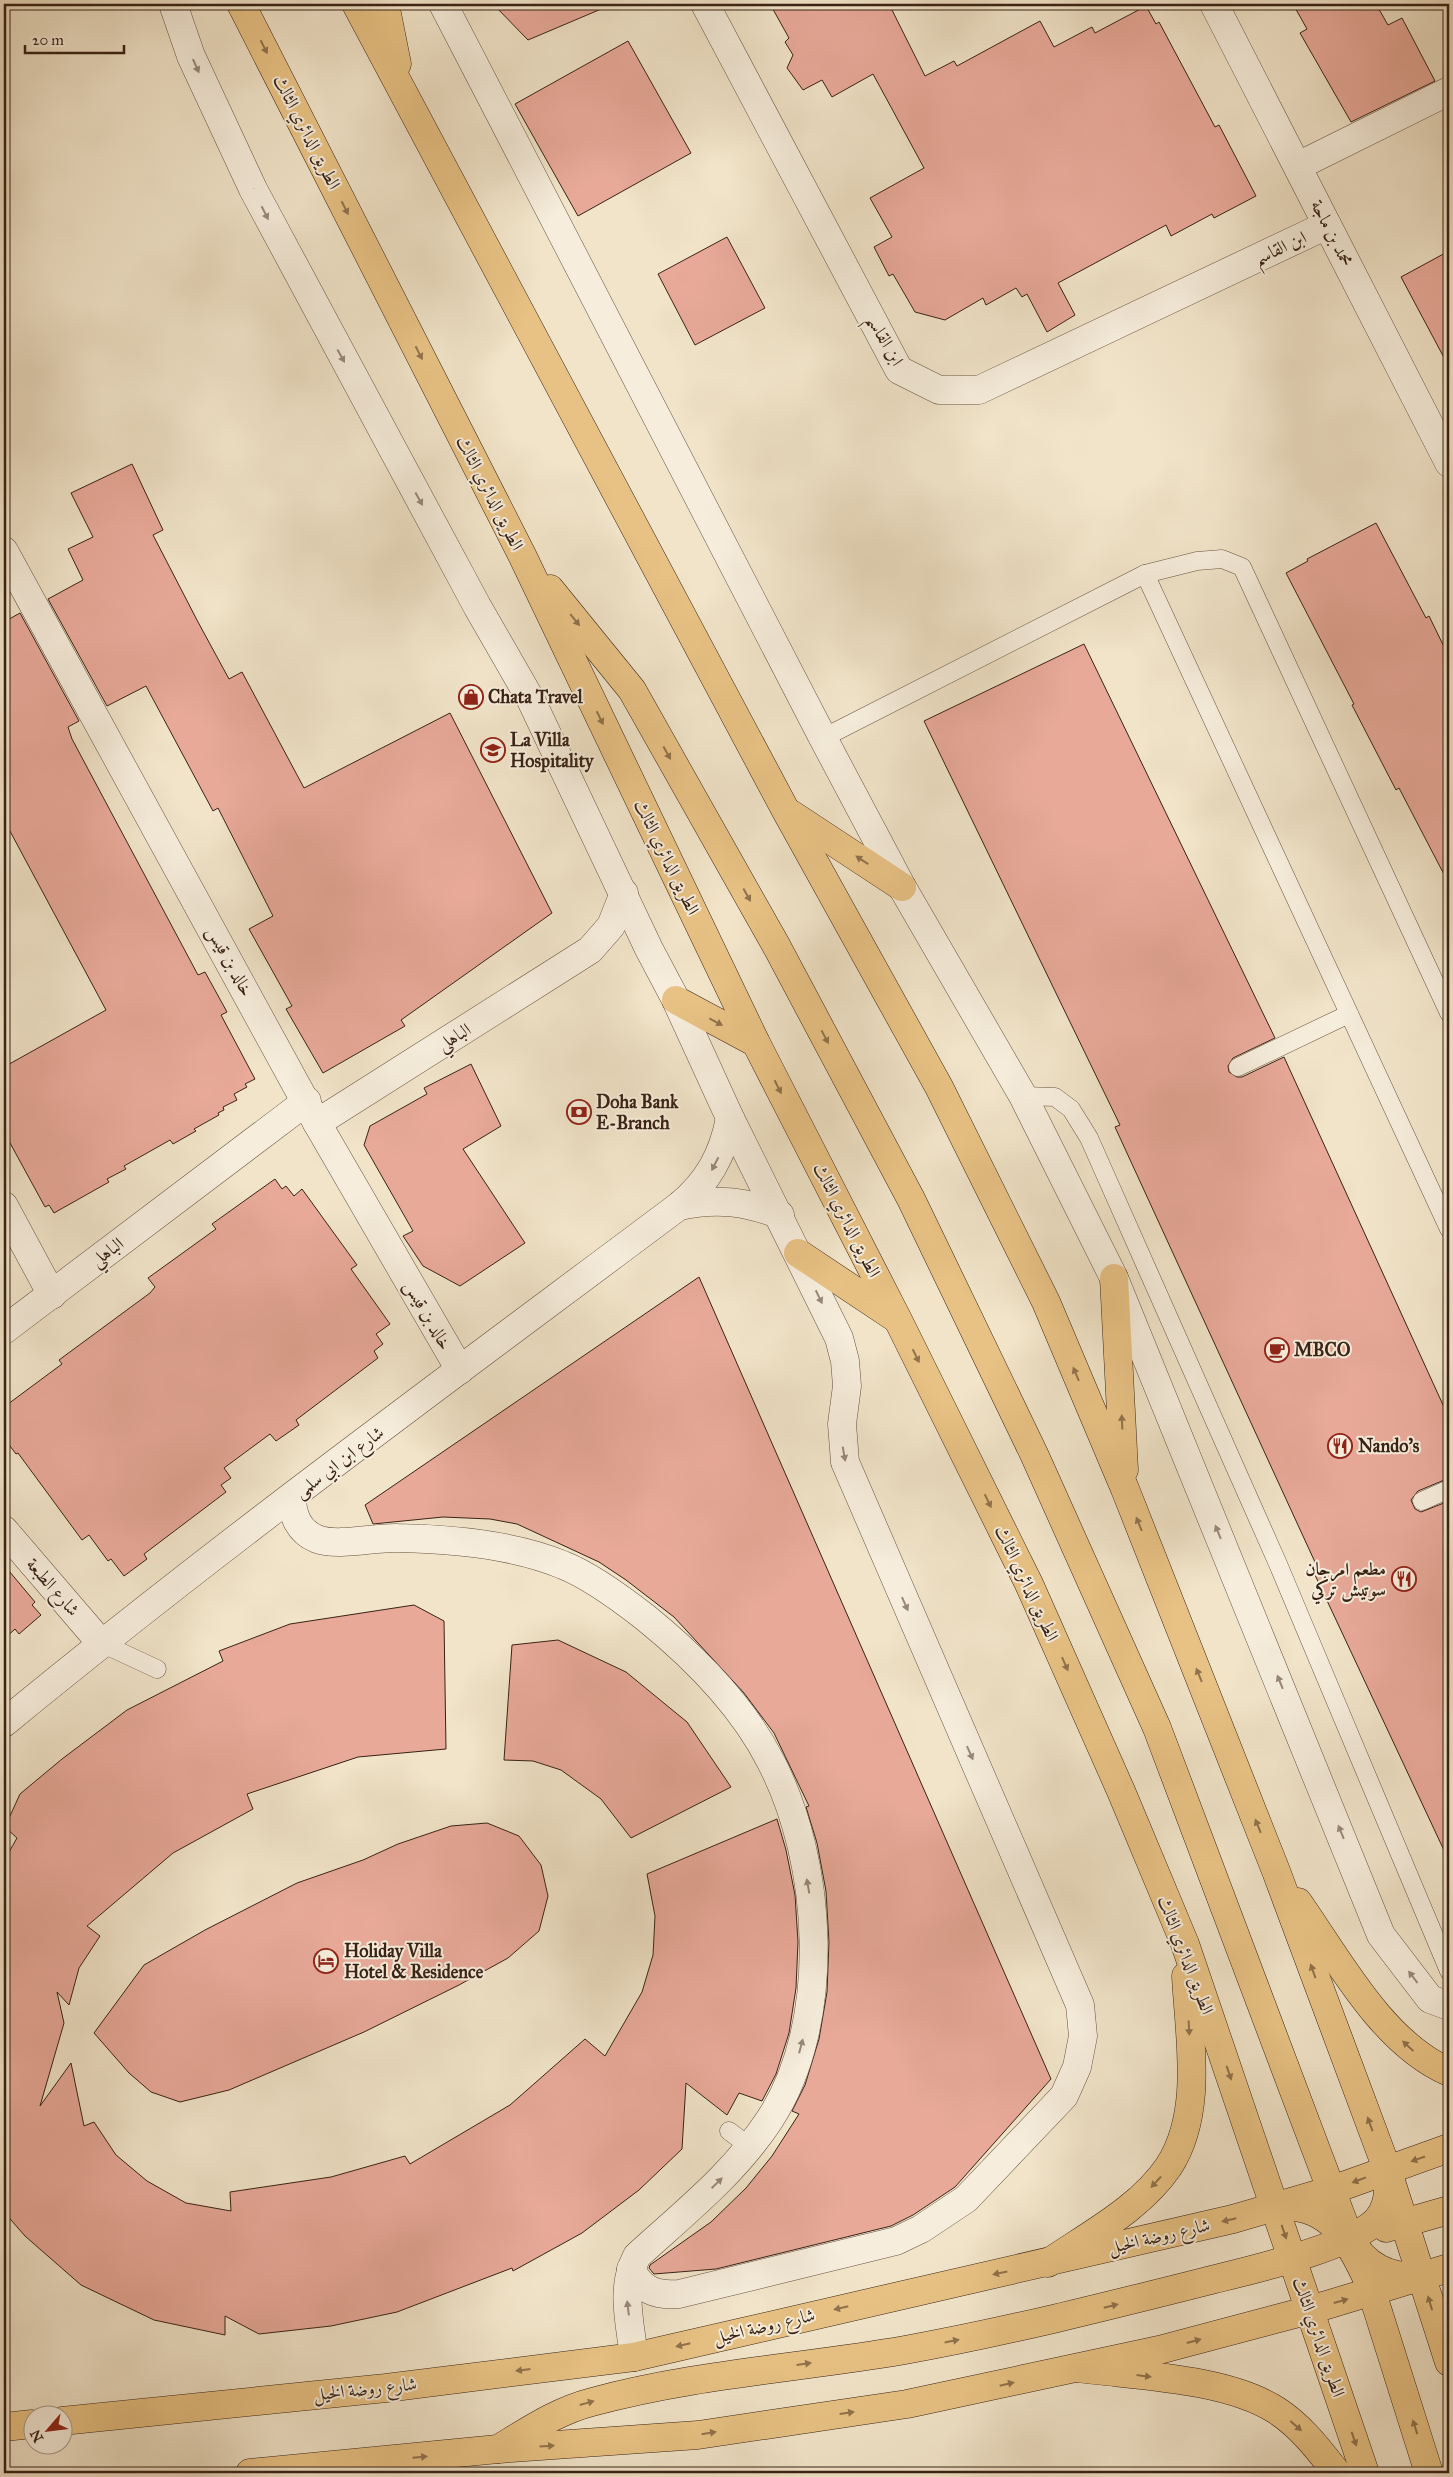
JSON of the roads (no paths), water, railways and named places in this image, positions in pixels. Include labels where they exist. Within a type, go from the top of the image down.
[{"type":"main road","name":"الطريق الدائري الثالث","points":[[242,4],[522,555],[756,1043],[898,1320],[1029,1584],[1121,1791],[1185,1944],[1276,2206],[1365,2473]]},
{"type":"main road","points":[[356,4],[786,811],[939,1087],[1046,1302],[1125,1489],[1276,1871],[1387,2169],[1449,2362]]},
{"type":"main road","points":[[385,4],[404,95]]},
{"type":"main road","points":[[522,555],[632,690],[777,947],[911,1199],[1034,1454],[1157,1728],[1332,2190],[1348,2239],[1372,2292],[1430,2473]]},
{"type":"main road","points":[[786,811],[902,887]]},
{"type":"main road","points":[[676,1000],[756,1043]]},
{"type":"main road","points":[[798,1254],[898,1320]]},
{"type":"main road","points":[[1114,1278],[1125,1489]]},
{"type":"main road","points":[[1276,1871],[1361,1992],[1391,2029],[1416,2052],[1449,2072]]},
{"type":"main road","points":[[1048,2263],[1140,2198],[1164,2174],[1175,2155],[1186,2121],[1191,2083],[1185,1944]]},
{"type":"main road","name":"شارع روضة الخيل","points":[[72,2420],[386,2388],[634,2357],[883,2298],[1048,2263],[1233,2219],[1332,2190],[1449,2148]]},
{"type":"main road","points":[[1310,2310],[1309,2289],[1317,2270],[1327,2257],[1348,2239],[1372,2224],[1382,2213],[1388,2194],[1387,2169]]},
{"type":"main road","points":[[1276,2206],[1303,2207],[1316,2212],[1326,2218],[1376,2268],[1400,2276],[1422,2277]]},
{"type":"main road","points":[[498,2450],[560,2412],[592,2402],[756,2371],[904,2350],[1019,2328],[1247,2272],[1348,2239],[1449,2210]]},
{"type":"main road","points":[[250,2473],[707,2433],[907,2404],[1159,2350],[1310,2310],[1449,2268]]},
{"type":"main road","points":[[1078,2368],[1206,2385],[1256,2399],[1277,2410],[1302,2431],[1337,2473]]},
{"type":"main road","points":[[4,2427],[22,2425]]},
{"type":"street","points":[[173,4],[191,56],[253,189],[477,606],[531,700],[649,949],[676,1000],[730,1118],[780,1215],[839,1338],[845,1361],[847,1386],[842,1434],[845,1462],[1080,2005],[1083,2036],[1077,2067],[1064,2096],[966,2199],[921,2230],[896,2240],[679,2294],[666,2295],[652,2292],[643,2286],[630,2269]]},
{"type":"street","points":[[443,4],[823,738],[902,887],[1023,1096],[1114,1278],[1381,1935],[1430,1999],[1449,2006]]},
{"type":"street","name":"ابن القاسم","points":[[706,4],[899,370],[939,390],[979,390],[1327,225]]},
{"type":"street","name":"محمد بن ماجة","points":[[1214,4],[1449,463]]},
{"type":"street","points":[[1298,166],[1449,91]]},
{"type":"street","name":"خالد بن قيس","points":[[4,551],[312,1112],[460,1370]]},
{"type":"street","name":"الباهلي","points":[[4,1330],[52,1294],[312,1112],[590,950],[611,926],[624,893]]},
{"type":"street","name":"الباهلي","points":[[590,950],[620,946],[649,949]]},
{"type":"street","name":"شارع ابن ابي سلمى","points":[[4,1723],[102,1643],[679,1206],[704,1182],[714,1167],[730,1118]]},
{"type":"street","name":"شارع ابن ابي سلمى","points":[[679,1206],[698,1202],[737,1202],[780,1215]]},
{"type":"street","points":[[4,1206],[52,1294]]},
{"type":"street","points":[[292,1498],[292,1508],[301,1527],[318,1540],[330,1542],[384,1538],[425,1538],[472,1543],[519,1552],[564,1565],[605,1589],[644,1616],[680,1647],[714,1682],[744,1720],[771,1761],[795,1826],[810,1894],[814,1963],[809,2017],[795,2068],[772,2117],[734,2167],[637,2256],[630,2269],[627,2292],[634,2357]]},
{"type":"street","name":"شارع الطبعة","points":[[4,1530],[102,1643]]},
{"type":"lane","points":[[823,738],[1145,574],[1197,561],[1214,559],[1222,559],[1242,567],[1449,1013]]},
{"type":"lane","points":[[1145,574],[1449,1229]]},
{"type":"lane","points":[[1238,1067],[1349,1014]]},
{"type":"lane","points":[[1023,1096],[1055,1097],[1071,1109],[1089,1138],[1278,1564],[1449,1970]]},
{"type":"lane","points":[[1422,1501],[1449,1489]]},
{"type":"lane","points":[[102,1643],[157,1669]]},
{"type":"lane","points":[[729,2131],[750,2147]]},
{"type":"place","name":"Chata Travel","points":[[471,697]]},
{"type":"place","name":"La Villa Hospitality","points":[[493,750]]},
{"type":"place","name":"Doha Bank E-Branch","points":[[579,1112]]},
{"type":"place","name":"MBCO","points":[[1277,1350]]},
{"type":"place","name":"Nando's","points":[[1340,1446]]},
{"type":"place","name":"مطعم امرجان سوتيش تركي","points":[[1404,1579]]},
{"type":"place","name":"Holiday Villa Hotel & Residence","points":[[326,1961]]}]
